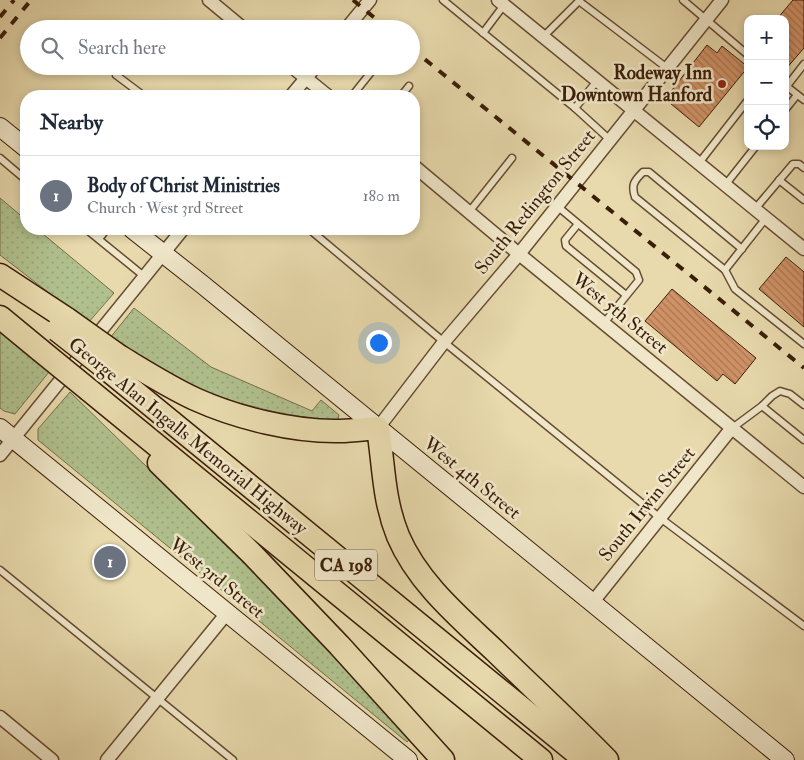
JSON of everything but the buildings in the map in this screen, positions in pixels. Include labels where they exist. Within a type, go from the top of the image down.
[{"type":"highway","points":[[0,275],[62,325]]},
{"type":"highway","name":"George Alan Ingalls Memorial Highway","points":[[0,283],[62,325],[113,363],[585,760]]},
{"type":"highway","name":"George Alan Ingalls Memorial Highway","points":[[0,317],[540,760]]},
{"type":"highway","points":[[113,363],[156,379],[195,398],[244,416],[322,430],[340,431],[378,428],[383,478],[388,503],[399,538],[417,570],[446,604],[607,760]]},
{"type":"highway","points":[[91,392],[137,441],[252,554],[339,644],[443,760]]},
{"type":"main road","points":[[0,127],[20,143]]},
{"type":"main road","name":"West 4th Street","points":[[140,235],[785,760]]},
{"type":"main road","name":"West 3rd Street","points":[[7,433],[408,760]]},
{"type":"street","points":[[209,0],[233,20]]},
{"type":"street","points":[[353,20],[370,0]]},
{"type":"street","name":"South Redington Street","points":[[378,428],[444,342],[519,254],[706,19],[718,1]]},
{"type":"street","points":[[501,2],[804,249]]},
{"type":"street","points":[[302,75],[321,90]]},
{"type":"street","points":[[296,90],[308,75]]},
{"type":"street","name":"West 5th Street","points":[[420,171],[731,429],[804,487]]},
{"type":"street","points":[[0,455],[7,433],[145,276],[178,235]]},
{"type":"street","name":"South Irwin Street","points":[[592,602],[731,429]]},
{"type":"street","points":[[107,760],[227,612]]},
{"type":"street","points":[[0,717],[52,760]]},
{"type":"lane","points":[[443,0],[575,108],[609,139]]},
{"type":"lane","points":[[683,0],[744,52]]},
{"type":"lane","points":[[543,37],[579,1],[667,68]]},
{"type":"lane","points":[[483,33],[501,2]]},
{"type":"lane","points":[[789,82],[804,64]]},
{"type":"lane","points":[[116,75],[136,90]]},
{"type":"lane","points":[[357,90],[369,75]]},
{"type":"lane","points":[[575,108],[597,82]]},
{"type":"lane","points":[[405,90],[409,86]]},
{"type":"lane","points":[[789,88],[804,100]]},
{"type":"lane","points":[[789,105],[797,95]]},
{"type":"lane","points":[[699,163],[744,105]]},
{"type":"lane","points":[[726,184],[753,150]]},
{"type":"lane","points":[[0,158],[20,175]]},
{"type":"lane","points":[[469,212],[512,158]]},
{"type":"lane","points":[[756,209],[793,164],[799,164],[804,168]]},
{"type":"lane","points":[[742,249],[649,172],[643,172],[635,180],[632,188],[635,197],[725,270],[735,289],[804,344]]},
{"type":"lane","points":[[780,180],[804,200]]},
{"type":"lane","points":[[557,206],[636,272],[638,280],[604,323]]},
{"type":"lane","points":[[725,270],[766,218]]},
{"type":"lane","points":[[578,224],[565,240],[566,246],[626,295]]},
{"type":"lane","points":[[94,235],[145,276]]},
{"type":"lane","points":[[99,239],[102,235]]},
{"type":"lane","points":[[316,235],[659,517],[804,626]]},
{"type":"lane","points":[[731,429],[780,391],[790,394],[804,405]]},
{"type":"lane","points":[[762,406],[804,440]]},
{"type":"lane","points":[[0,570],[233,760]]},
{"type":"green space","points":[[0,198],[20,215],[20,235],[44,235],[114,293],[88,323],[0,255]]},
{"type":"green space","points":[[134,308],[211,367],[312,411],[321,400],[339,415],[338,421],[279,413],[223,399],[173,378],[110,338]]},
{"type":"green space","points":[[0,332],[49,372],[15,414],[0,408]]},
{"type":"green space","points":[[70,392],[265,582],[411,738],[407,742],[38,440],[38,429]]},
{"type":"railway","points":[[0,17],[14,0]]},
{"type":"railway","points":[[0,38],[31,0]]},
{"type":"railway","points":[[353,0],[377,20]]},
{"type":"railway","points":[[420,55],[804,368]]},
{"type":"place","name":"Rodeway Inn Downtown Hanford","points":[[722,84]]},
{"type":"place","name":"Body of Christ Ministries","points":[[110,562]]}]
